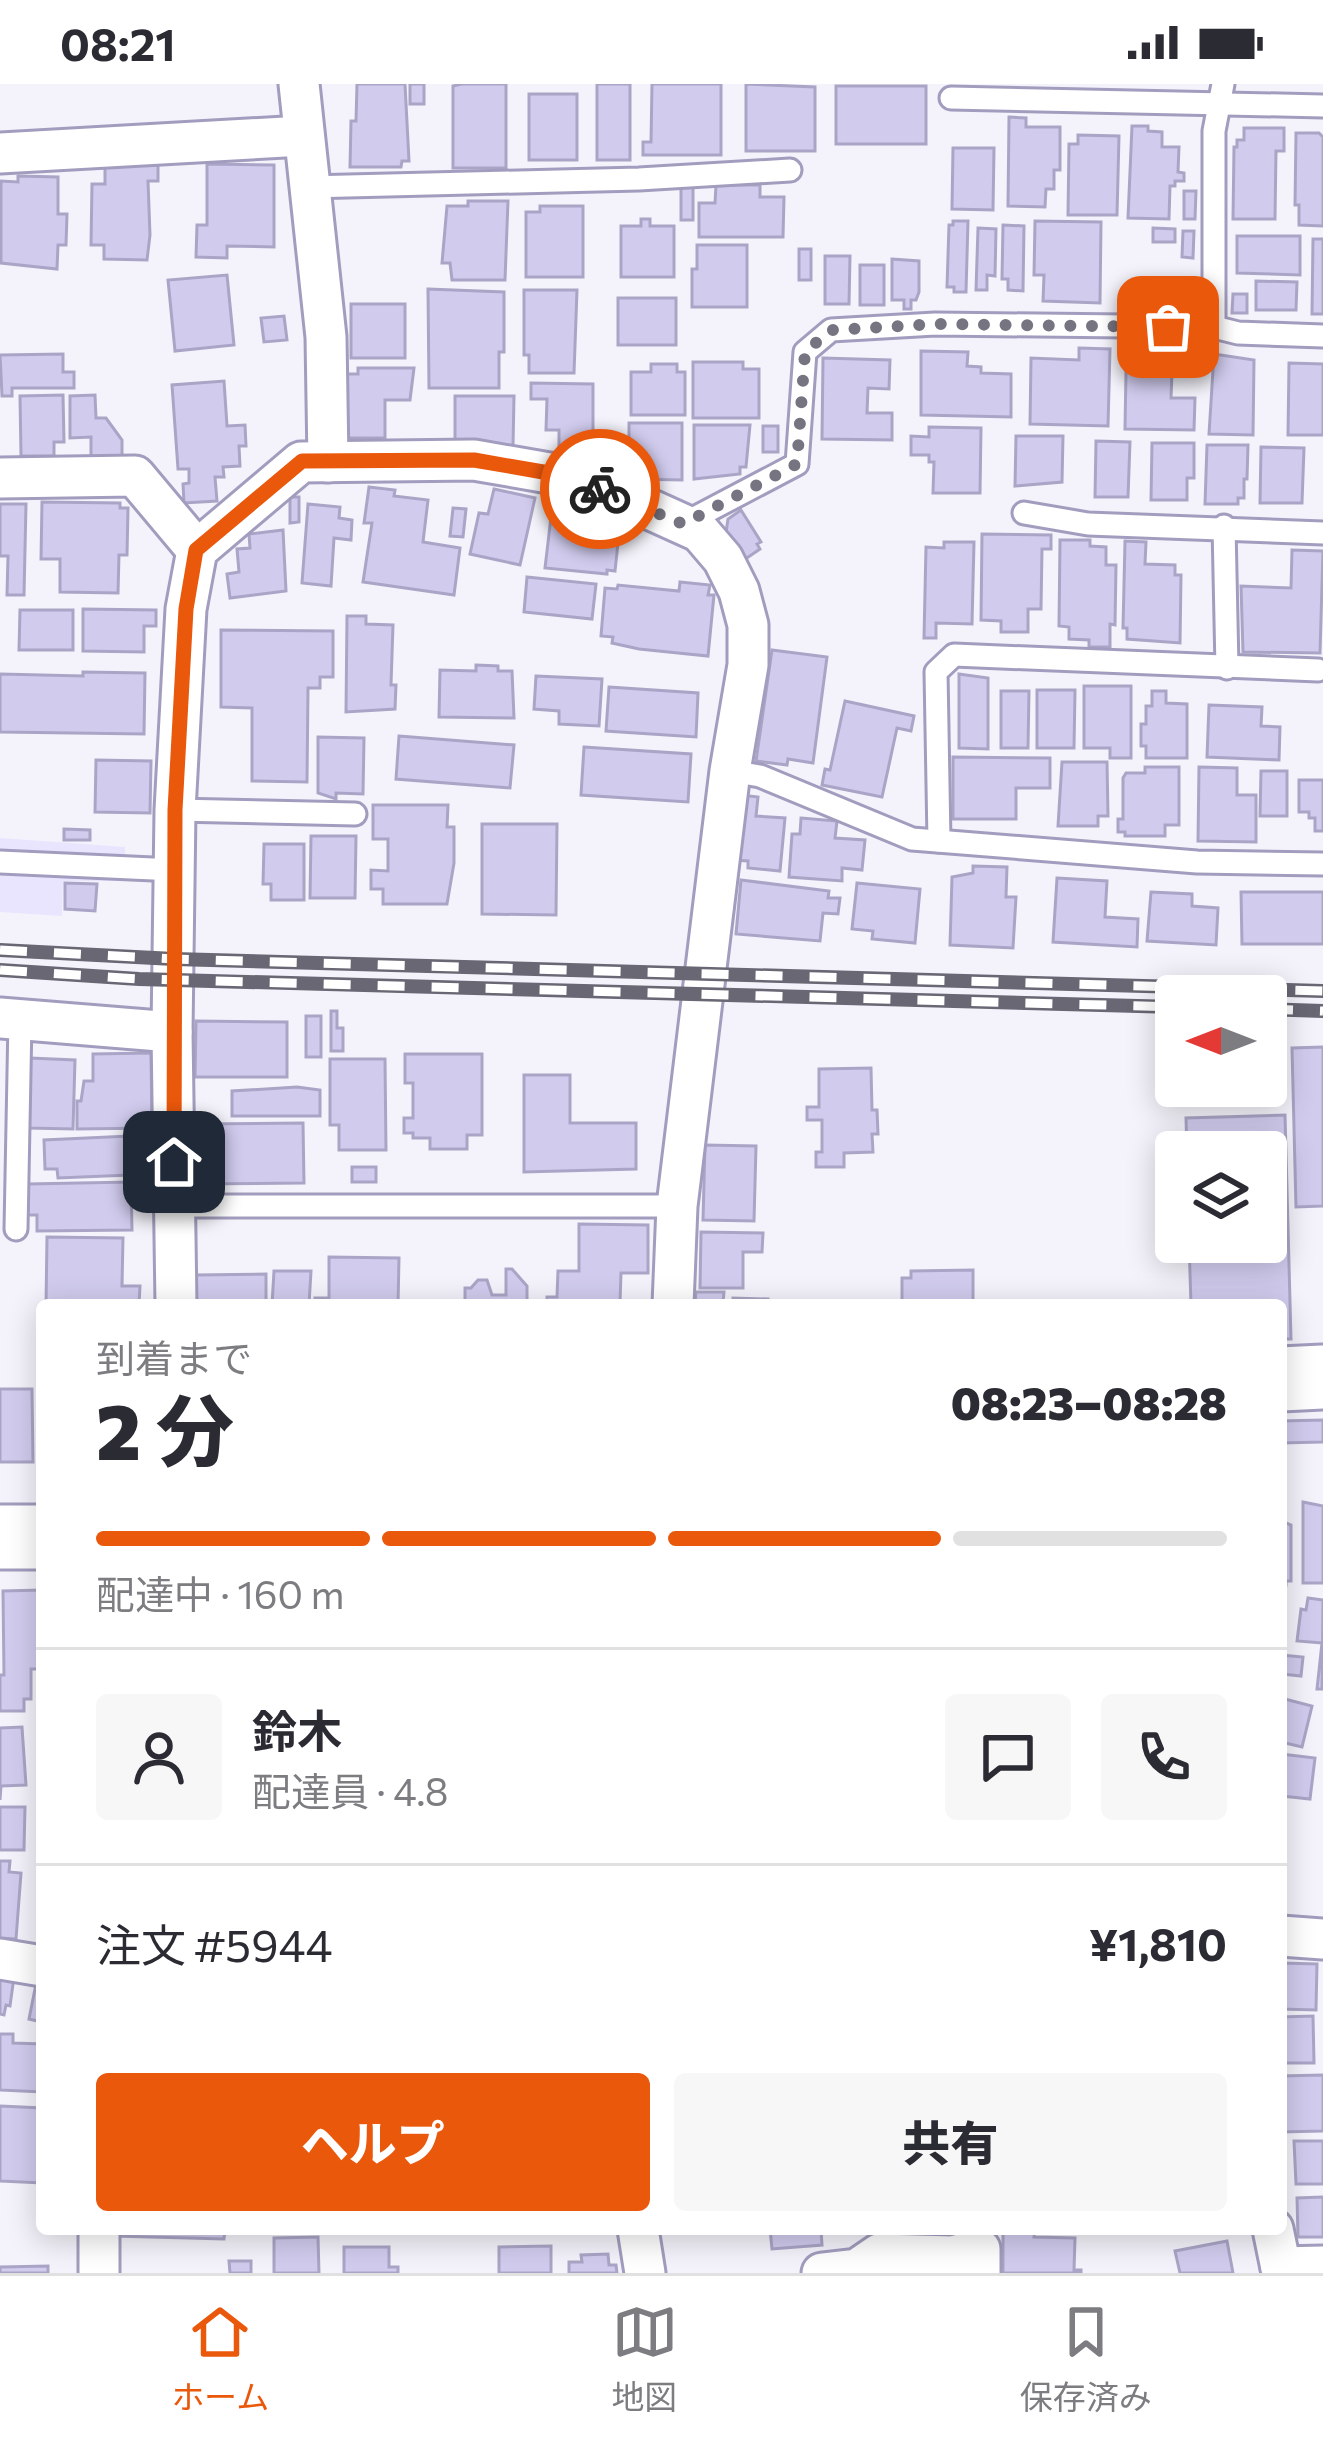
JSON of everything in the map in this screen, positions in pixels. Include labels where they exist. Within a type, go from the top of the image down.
[{"type":"main road","points":[[1287,1379],[1323,1377]]},
{"type":"main road","points":[[0,1538],[36,1538]]},
{"type":"street","points":[[299,84],[326,337],[328,462]]},
{"type":"street","points":[[0,153],[303,136]]},
{"type":"street","points":[[176,1299],[175,810],[186,609],[196,550],[302,461],[474,460],[616,494],[700,532],[723,560],[739,591],[748,625],[748,665],[730,770],[677,1206],[674,1299]]},
{"type":"street","points":[[0,478],[135,476],[196,550]]},
{"type":"street","points":[[10,1019],[172,1032]]},
{"type":"street","points":[[1287,1936],[1323,1939]]},
{"type":"street","points":[[0,1958],[36,1965]]},
{"type":"street","points":[[99,2235],[99,2273]]},
{"type":"street","points":[[639,2235],[645,2273]]},
{"type":"street","points":[[845,2272],[879,2254],[953,2256],[980,2250]]},
{"type":"street","points":[[1279,2256],[1323,2266]]},
{"type":"lane","points":[[951,98],[1222,94],[1323,106]]},
{"type":"lane","points":[[1214,327],[1214,131],[1222,94]]},
{"type":"lane","points":[[307,187],[639,179],[790,170]]},
{"type":"lane","points":[[683,524],[797,464],[805,352],[831,330],[935,324],[1214,327],[1238,333],[1323,336]]},
{"type":"lane","points":[[1024,513],[1088,524],[1323,532]]},
{"type":"lane","points":[[1224,526],[1226,668]]},
{"type":"lane","points":[[939,841],[936,672],[953,655],[1318,670]]},
{"type":"lane","points":[[730,770],[760,776],[912,838],[1197,862],[1323,864]]},
{"type":"lane","points":[[175,810],[355,814]]},
{"type":"lane","points":[[0,862],[175,870]]},
{"type":"lane","points":[[10,1019],[16,1229]]},
{"type":"lane","points":[[175,1206],[677,1206]]},
{"type":"shaded area","points":[[0,838],[125,847],[125,881],[63,881],[62,916],[0,912]]},
{"type":"building","points":[[357,84],[405,84],[409,161],[402,161],[401,167],[350,167]]},
{"type":"building","points":[[410,84],[424,84],[424,104],[410,104]]},
{"type":"building","points":[[506,84],[506,168],[453,168],[453,86]]},
{"type":"building","points":[[597,84],[630,84],[630,160],[597,160]]},
{"type":"building","points":[[652,84],[721,84],[721,155],[643,155],[643,142],[651,142]]},
{"type":"building","points":[[746,84],[815,87],[815,151],[746,151]]},
{"type":"building","points":[[836,86],[926,86],[926,144],[836,144]]},
{"type":"building","points":[[529,94],[577,94],[577,160],[529,160]]},
{"type":"building","points":[[1009,117],[1026,118],[1026,127],[1060,127],[1060,170],[1054,170],[1054,189],[1046,189],[1045,207],[1008,206]]},
{"type":"building","points":[[1132,126],[1162,132],[1162,147],[1179,147],[1178,172],[1184,173],[1184,181],[1170,186],[1169,219],[1128,218]]},
{"type":"building","points":[[1244,128],[1284,128],[1284,151],[1276,151],[1275,219],[1233,219],[1234,147],[1237,140],[1244,140]]},
{"type":"building","points":[[1296,133],[1323,137],[1323,226],[1299,225]]},
{"type":"building","points":[[1078,135],[1119,136],[1117,215],[1068,215],[1069,144],[1078,144]]},
{"type":"building","points":[[953,148],[994,148],[993,210],[952,209]]},
{"type":"building","points":[[105,164],[158,165],[158,181],[148,181],[147,260],[104,259],[104,245],[91,245],[92,184],[105,184]]},
{"type":"building","points":[[207,164],[274,165],[274,247],[227,246],[227,258],[196,257],[197,225],[207,225]]},
{"type":"building","points":[[18,176],[58,177],[58,214],[67,214],[66,245],[58,245],[57,269],[1,263],[1,181],[18,182]]},
{"type":"building","points":[[716,185],[760,185],[760,197],[784,197],[783,237],[699,237],[699,203],[715,203]]},
{"type":"building","points":[[681,187],[693,187],[693,220],[681,220]]},
{"type":"building","points":[[1184,191],[1196,191],[1195,219],[1184,219]]},
{"type":"building","points":[[468,201],[508,201],[505,280],[452,280],[450,263],[442,263],[447,206],[468,206]]},
{"type":"building","points":[[540,206],[583,206],[583,277],[526,277],[526,212],[540,212]]},
{"type":"building","points":[[641,219],[650,219],[650,226],[674,226],[674,277],[621,277],[621,226],[641,226]]},
{"type":"building","points":[[968,221],[966,292],[947,287],[949,225]]},
{"type":"building","points":[[1035,221],[1101,222],[1100,303],[1043,301],[1044,275],[1034,275]]},
{"type":"building","points":[[1003,225],[1024,226],[1023,291],[1008,290],[1008,279],[1002,279]]},
{"type":"building","points":[[978,228],[996,229],[995,276],[987,275],[987,290],[976,290]]},
{"type":"building","points":[[1153,228],[1175,229],[1175,242],[1153,242]]},
{"type":"building","points":[[1183,231],[1194,231],[1193,258],[1182,257]]},
{"type":"building","points":[[1237,236],[1300,236],[1300,275],[1237,273]]},
{"type":"building","points":[[1313,239],[1323,239],[1323,314],[1312,314]]},
{"type":"building","points":[[697,245],[747,245],[747,307],[692,307]]},
{"type":"building","points":[[799,249],[811,249],[811,280],[799,280]]},
{"type":"building","points":[[825,256],[850,256],[849,304],[825,304]]},
{"type":"building","points":[[892,259],[919,261],[919,292],[911,300],[911,309],[904,309],[904,300],[892,300]]},
{"type":"building","points":[[860,265],[884,265],[884,305],[860,305]]},
{"type":"building","points":[[227,275],[234,345],[175,351],[168,280]]},
{"type":"building","points":[[1256,281],[1297,282],[1296,310],[1256,310]]},
{"type":"building","points":[[428,289],[504,292],[499,388],[429,388]]},
{"type":"building","points":[[524,290],[577,290],[574,373],[529,373],[529,355],[524,355]]},
{"type":"building","points":[[1233,294],[1247,294],[1247,313],[1232,313]]},
{"type":"building","points":[[618,298],[676,298],[676,345],[618,345]]},
{"type":"building","points":[[351,304],[405,304],[405,358],[351,358]]},
{"type":"building","points":[[284,316],[287,340],[264,342],[261,318]]},
{"type":"building","points":[[1079,348],[1110,349],[1108,426],[1030,424],[1031,358],[1079,360]]},
{"type":"building","points":[[921,351],[968,352],[967,366],[981,367],[981,373],[1011,374],[1011,417],[921,415]]},
{"type":"building","points":[[63,354],[63,372],[74,372],[74,388],[12,388],[12,396],[2,396],[0,355]]},
{"type":"building","points":[[1214,354],[1254,360],[1253,435],[1209,434]]},
{"type":"building","points":[[823,358],[890,360],[889,389],[868,388],[867,413],[892,413],[892,440],[822,439]]},
{"type":"building","points":[[693,362],[743,362],[743,369],[759,369],[759,418],[693,418]]},
{"type":"building","points":[[1289,363],[1323,364],[1323,435],[1288,435]]},
{"type":"building","points":[[651,364],[677,364],[677,372],[685,372],[685,415],[631,415],[631,372],[651,372]]},
{"type":"building","points":[[358,368],[414,368],[410,400],[385,400],[385,438],[346,438],[346,374],[358,374]]},
{"type":"building","points":[[1126,371],[1172,372],[1171,398],[1195,398],[1194,430],[1125,429]]},
{"type":"building","points":[[224,381],[227,426],[245,425],[240,466],[223,467],[224,477],[215,477],[217,501],[184,503],[183,484],[189,483],[189,469],[178,469],[172,385]]},
{"type":"building","points":[[531,383],[593,384],[593,456],[559,456],[559,430],[546,430],[547,399],[531,399]]},
{"type":"building","points":[[63,395],[64,442],[54,442],[54,456],[21,456],[20,396]]},
{"type":"building","points":[[95,395],[96,418],[106,418],[122,440],[122,456],[91,457],[91,437],[70,438],[70,396]]},
{"type":"building","points":[[455,396],[514,396],[513,446],[455,446]]},
{"type":"building","points":[[629,423],[682,423],[682,480],[629,479]]},
{"type":"building","points":[[694,425],[750,425],[746,467],[740,467],[740,474],[694,479]]},
{"type":"building","points":[[763,426],[778,426],[778,452],[763,452]]},
{"type":"building","points":[[929,427],[981,428],[980,493],[933,493],[934,462],[929,462],[929,455],[911,455],[911,436],[929,437]]},
{"type":"building","points":[[1016,436],[1063,436],[1062,482],[1015,486]]},
{"type":"building","points":[[1096,441],[1130,442],[1128,497],[1095,497]]},
{"type":"building","points":[[1152,443],[1194,443],[1194,478],[1187,478],[1187,500],[1151,500]]},
{"type":"building","points":[[1207,445],[1248,445],[1244,498],[1238,498],[1238,504],[1205,504]]},
{"type":"building","points":[[1261,447],[1304,448],[1302,503],[1260,503]]},
{"type":"building","points":[[369,487],[428,500],[423,542],[460,548],[454,595],[363,582],[372,523],[364,523]]},
{"type":"building","points":[[494,489],[535,498],[520,565],[470,554],[479,513],[488,514]]},
{"type":"building","points":[[290,497],[299,497],[299,522],[290,523]]},
{"type":"building","points":[[42,502],[120,503],[120,508],[128,508],[127,555],[119,555],[118,593],[60,592],[60,559],[41,559]]},
{"type":"building","points":[[569,502],[584,504],[582,520],[612,523],[610,542],[618,543],[615,571],[545,568],[551,517],[567,518]]},
{"type":"building","points":[[0,504],[26,504],[24,595],[7,595],[8,556],[0,556]]},
{"type":"building","points":[[308,504],[340,507],[339,518],[352,520],[351,540],[334,538],[331,586],[302,583]]},
{"type":"building","points":[[453,508],[466,509],[463,537],[450,536]]},
{"type":"building","points":[[741,510],[761,542],[757,544],[760,549],[744,560],[726,532],[728,519]]},
{"type":"building","points":[[283,530],[286,591],[230,598],[227,574],[239,572],[237,549],[250,548],[249,534]]},
{"type":"building","points":[[982,534],[1051,535],[1051,549],[1042,549],[1041,609],[1028,609],[1028,632],[1001,632],[1001,621],[981,620]]},
{"type":"building","points":[[1060,540],[1090,540],[1090,546],[1106,547],[1106,565],[1116,565],[1110,647],[1089,647],[1089,640],[1069,639],[1069,627],[1059,626]]},
{"type":"building","points":[[1125,541],[1146,542],[1145,564],[1175,565],[1175,575],[1181,575],[1180,643],[1127,639],[1127,628],[1123,628]]},
{"type":"building","points":[[944,542],[974,542],[972,624],[936,623],[936,638],[924,638],[926,547],[944,548]]},
{"type":"building","points":[[1292,550],[1323,551],[1320,653],[1243,652],[1241,586],[1291,588]]},
{"type":"building","points":[[527,577],[596,584],[592,619],[524,612]]},
{"type":"building","points":[[680,582],[710,585],[708,595],[714,595],[708,656],[639,649],[601,636],[605,588],[679,591]]},
{"type":"building","points":[[83,609],[156,610],[156,626],[144,626],[144,652],[83,651]]},
{"type":"building","points":[[20,610],[73,610],[73,650],[19,650]]},
{"type":"building","points":[[347,616],[366,616],[366,624],[393,625],[395,709],[346,712]]},
{"type":"building","points":[[221,630],[333,631],[333,677],[320,677],[320,688],[308,688],[307,782],[252,781],[252,708],[221,707]]},
{"type":"building","points":[[772,650],[827,657],[813,763],[756,761]]},
{"type":"building","points":[[476,665],[512,671],[514,718],[439,717],[440,670],[476,671]]},
{"type":"building","points":[[83,672],[145,673],[144,734],[0,732],[0,674],[83,676]]},
{"type":"building","points":[[959,674],[988,678],[988,749],[959,748]]},
{"type":"building","points":[[536,676],[602,679],[599,726],[559,724],[559,711],[534,709]]},
{"type":"building","points":[[1084,686],[1131,686],[1131,758],[1110,758],[1110,748],[1084,748]]},
{"type":"building","points":[[609,687],[698,693],[696,737],[606,731]]},
{"type":"building","points":[[1037,690],[1075,690],[1074,748],[1037,748]]},
{"type":"building","points":[[1001,691],[1029,691],[1028,748],[1001,748]]},
{"type":"building","points":[[1152,691],[1166,691],[1166,703],[1187,704],[1187,758],[1146,758],[1141,724],[1146,724],[1146,706],[1152,706]]},
{"type":"building","points":[[845,701],[914,716],[911,731],[897,728],[882,797],[822,785],[825,769],[830,770]]},
{"type":"building","points":[[1209,705],[1262,707],[1261,726],[1280,727],[1279,760],[1207,757]]},
{"type":"building","points":[[399,736],[514,745],[510,788],[396,779]]},
{"type":"building","points":[[318,737],[364,738],[363,794],[336,793],[336,799],[318,793]]},
{"type":"building","points":[[584,747],[691,754],[688,802],[581,795]]},
{"type":"building","points":[[953,757],[1050,758],[1050,788],[1016,788],[1016,819],[953,819]]},
{"type":"building","points":[[96,760],[151,761],[150,813],[95,812]]},
{"type":"building","points":[[1062,762],[1107,762],[1108,816],[1098,816],[1098,826],[1058,826]]},
{"type":"building","points":[[1145,767],[1179,767],[1179,825],[1165,825],[1165,836],[1125,836],[1118,832],[1118,819],[1123,819],[1123,778],[1126,773],[1145,773]]},
{"type":"building","points":[[1199,767],[1237,768],[1237,795],[1256,795],[1256,842],[1198,841]]},
{"type":"building","points":[[1261,771],[1287,771],[1287,816],[1260,816]]},
{"type":"building","points":[[1299,780],[1323,780],[1323,831],[1315,831],[1315,818],[1309,818],[1309,812],[1299,812]]},
{"type":"building","points":[[741,795],[758,797],[756,816],[785,818],[780,871],[748,868],[748,861],[733,860]]},
{"type":"building","points":[[373,805],[448,805],[447,827],[454,827],[454,863],[447,904],[383,904],[383,889],[371,889],[371,870],[388,871],[388,839],[373,839]]},
{"type":"building","points":[[801,818],[837,821],[835,838],[865,840],[862,870],[842,868],[842,881],[789,877],[792,834],[800,834]]},
{"type":"building","points":[[482,824],[557,824],[556,915],[482,914]]},
{"type":"building","points":[[64,829],[90,830],[90,840],[64,840]]},
{"type":"building","points":[[311,836],[356,836],[355,898],[310,898]]},
{"type":"building","points":[[264,844],[304,844],[304,900],[271,900],[271,884],[263,884]]},
{"type":"building","points":[[973,866],[1007,867],[1006,897],[1016,897],[1013,948],[950,945],[952,877],[973,873]]},
{"type":"building","points":[[1057,878],[1107,881],[1105,917],[1138,919],[1137,947],[1053,942]]},
{"type":"building","points":[[741,880],[829,891],[828,898],[840,898],[838,914],[823,913],[820,941],[736,934]]},
{"type":"building","points":[[65,883],[97,884],[95,911],[65,909]]},
{"type":"building","points":[[857,883],[920,889],[915,943],[872,939],[873,931],[852,929]]},
{"type":"building","points":[[1151,892],[1192,894],[1192,906],[1218,908],[1216,945],[1147,941]]},
{"type":"building","points":[[1241,892],[1323,892],[1323,944],[1242,944]]},
{"type":"building","points":[[331,1011],[337,1011],[337,1028],[343,1028],[343,1051],[331,1051]]},
{"type":"building","points":[[306,1016],[321,1016],[321,1057],[306,1057]]},
{"type":"building","points":[[196,1021],[287,1022],[287,1077],[195,1077]]},
{"type":"building","points":[[1323,1047],[1323,1206],[1296,1207],[1292,1048]]},
{"type":"building","points":[[151,1053],[152,1128],[77,1129],[77,1101],[81,1101],[84,1081],[93,1081],[93,1054]]},
{"type":"building","points":[[405,1054],[482,1054],[482,1135],[467,1135],[467,1149],[430,1149],[430,1138],[404,1133],[404,1118],[413,1118],[413,1083],[405,1083]]},
{"type":"building","points":[[30,1058],[75,1060],[73,1129],[28,1128]]},
{"type":"building","points":[[330,1059],[385,1059],[386,1150],[339,1150],[339,1125],[330,1125]]},
{"type":"building","points":[[871,1068],[878,1134],[872,1134],[873,1152],[844,1153],[844,1167],[816,1167],[816,1152],[822,1152],[822,1120],[807,1120],[807,1107],[819,1107],[819,1069]]},
{"type":"building","points":[[524,1075],[570,1075],[570,1123],[636,1123],[636,1169],[524,1172]]},
{"type":"building","points":[[320,1090],[320,1116],[232,1116],[232,1091]]},
{"type":"building","points":[[1285,1115],[1285,1131],[1186,1131],[1186,1118]]},
{"type":"building","points":[[303,1123],[304,1183],[198,1184],[198,1124]]},
{"type":"building","points":[[129,1136],[130,1175],[58,1178],[57,1169],[45,1169],[44,1140]]},
{"type":"building","points":[[705,1145],[756,1146],[754,1221],[703,1220]]},
{"type":"building","points":[[352,1167],[376,1167],[376,1182],[352,1182]]},
{"type":"building","points":[[131,1182],[132,1230],[37,1231],[37,1215],[28,1215],[28,1184]]},
{"type":"building","points":[[1287,1190],[1291,1339],[1287,1339],[1287,1299],[1191,1299],[1190,1263],[1287,1263]]},
{"type":"building","points":[[579,1224],[648,1225],[648,1273],[621,1273],[620,1299],[547,1299],[557,1297],[558,1271],[579,1271]]},
{"type":"building","points":[[701,1232],[763,1233],[762,1252],[743,1252],[743,1288],[700,1288]]},
{"type":"building","points":[[47,1237],[123,1238],[122,1286],[140,1286],[139,1299],[46,1299]]},
{"type":"building","points":[[329,1257],[399,1258],[398,1299],[315,1299],[329,1298]]},
{"type":"building","points":[[506,1269],[512,1269],[527,1286],[527,1299],[465,1299],[465,1288],[487,1280],[492,1295],[506,1295]]},
{"type":"building","points":[[973,1270],[973,1299],[902,1299],[902,1278],[911,1278],[911,1271]]},
{"type":"building","points":[[274,1271],[311,1271],[309,1299],[272,1299]]},
{"type":"building","points":[[266,1274],[266,1299],[195,1299],[195,1275]]},
{"type":"building","points":[[696,1292],[724,1292],[723,1299],[695,1299]]},
{"type":"building","points":[[0,1389],[32,1389],[33,1462],[0,1462]]},
{"type":"building","points":[[1323,1420],[1323,1442],[1287,1443],[1287,1421]]},
{"type":"building","points":[[1303,1502],[1323,1506],[1323,1583],[1303,1583]]},
{"type":"building","points":[[1287,1523],[1291,1525],[1291,1581],[1287,1581]]},
{"type":"building","points":[[36,1590],[36,1669],[31,1669],[31,1699],[24,1699],[24,1711],[0,1711],[3,1591]]},
{"type":"building","points":[[1308,1598],[1323,1600],[1322,1689],[1317,1689],[1322,1643],[1297,1641],[1301,1609],[1306,1610]]},
{"type":"building","points":[[1287,1656],[1303,1657],[1301,1676],[1287,1675]]},
{"type":"building","points":[[1287,1700],[1312,1706],[1302,1747],[1287,1743]]},
{"type":"building","points":[[22,1727],[26,1785],[1,1786],[0,1800],[0,1728]]},
{"type":"building","points":[[1287,1755],[1315,1758],[1310,1799],[1287,1797]]},
{"type":"building","points":[[0,1807],[25,1807],[24,1850],[0,1850]]},
{"type":"building","points":[[0,1861],[10,1861],[9,1872],[21,1873],[16,1939],[0,1938]]},
{"type":"building","points":[[1287,1963],[1317,1964],[1316,2010],[1287,2009]]},
{"type":"building","points":[[0,1976],[14,1977],[4,2015],[0,2014]]},
{"type":"building","points":[[36,1984],[36,2021],[29,2019]]},
{"type":"building","points":[[1313,2016],[1314,2063],[1287,2063],[1287,2017]]},
{"type":"building","points":[[0,2034],[13,2034],[13,2043],[36,2044],[36,2092],[0,2090]]},
{"type":"building","points":[[1323,2075],[1323,2131],[1287,2132],[1287,2076]]},
{"type":"building","points":[[0,2106],[36,2108],[36,2183],[0,2181]]},
{"type":"building","points":[[1294,2141],[1323,2141],[1323,2184],[1296,2184]]},
{"type":"building","points":[[1323,2197],[1323,2237],[1298,2237],[1297,2198]]},
{"type":"building","points":[[114,2235],[224,2235],[224,2239]]},
{"type":"building","points":[[771,2235],[821,2235],[822,2245],[772,2249]]},
{"type":"building","points":[[1003,2235],[1075,2238],[1074,2270],[1081,2273],[1003,2273]]},
{"type":"building","points":[[318,2237],[319,2273],[274,2273],[274,2238]]},
{"type":"building","points":[[1227,2241],[1233,2273],[1180,2273],[1175,2251]]},
{"type":"building","points":[[551,2246],[551,2273],[499,2273],[499,2247]]},
{"type":"building","points":[[344,2247],[389,2247],[389,2267],[398,2267],[398,2273],[344,2273]]},
{"type":"building","points":[[608,2254],[609,2265],[616,2265],[617,2273],[569,2273],[569,2262],[582,2262],[581,2255]]},
{"type":"building","points":[[229,2261],[251,2261],[251,2273],[230,2273]]},
{"type":"building","points":[[48,2266],[48,2273],[0,2273],[0,2267]]},
{"type":"railway","points":[[0,950],[174,959],[1323,991]]},
{"type":"railway","points":[[0,970],[139,979],[1155,1006]]},
{"type":"railway","points":[[1287,1010],[1323,1011]]},
{"type":"way so far","points":[[600,489],[683,524],[797,464],[805,352],[831,330],[935,324],[1168,327]]},
{"type":"route","points":[[174,1162],[175,810],[186,609],[196,550],[302,461],[474,460],[549,473],[600,489]]}]
